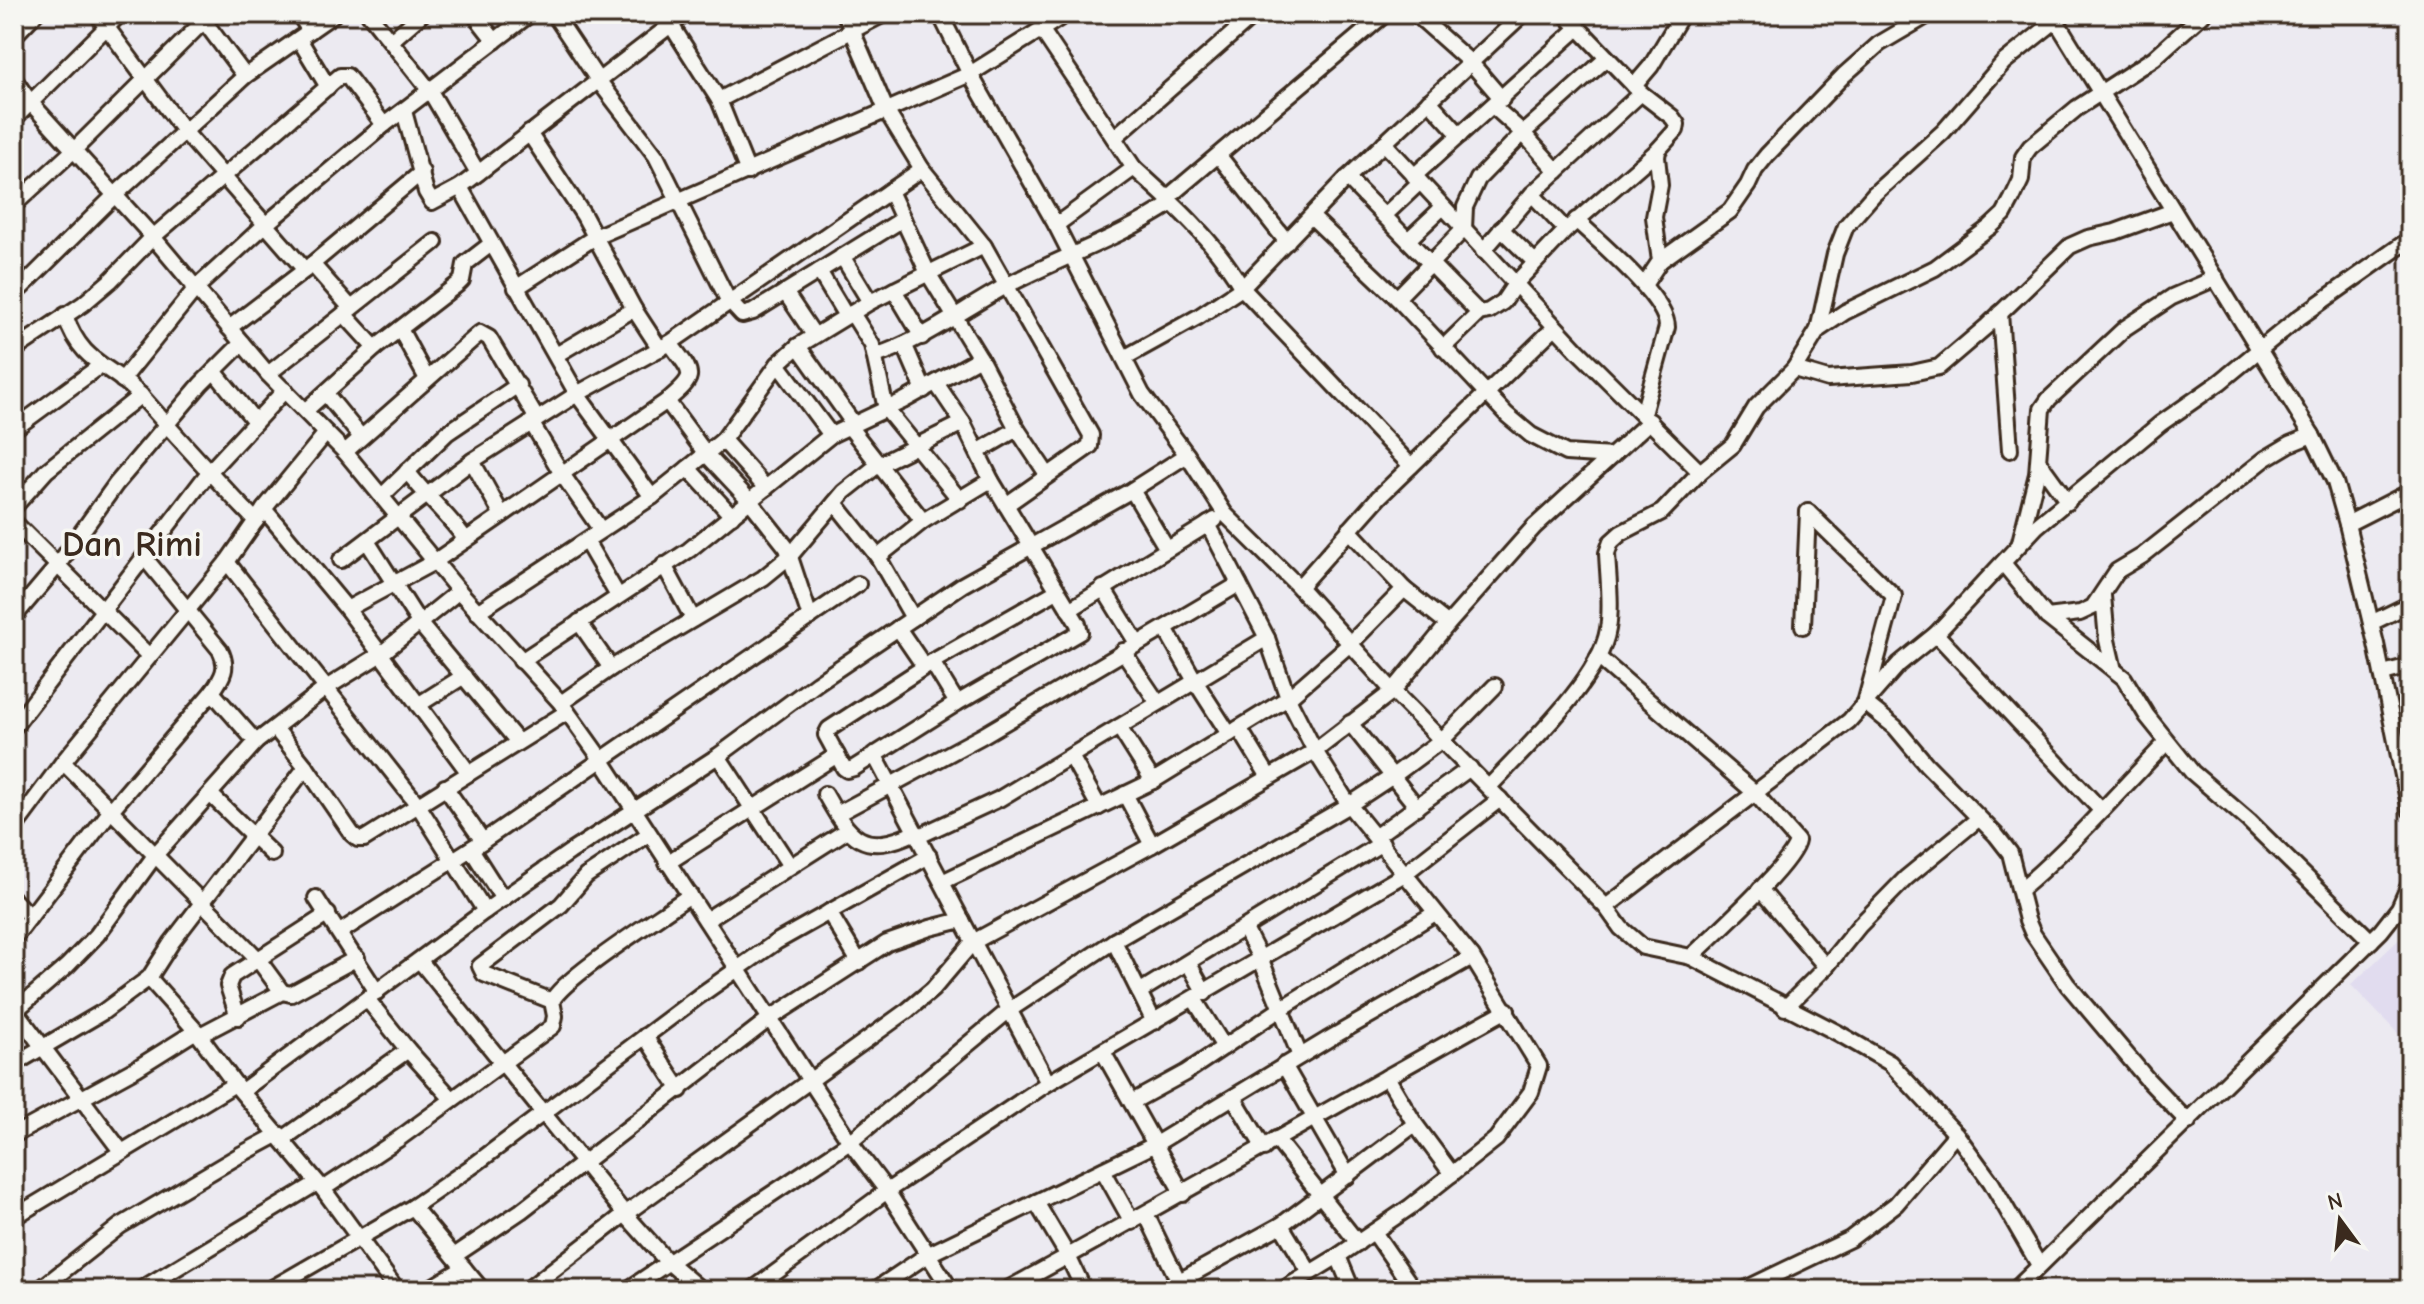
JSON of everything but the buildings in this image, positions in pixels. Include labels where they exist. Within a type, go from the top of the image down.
[{"type":"street","points":[[14,36],[35,14]]},
{"type":"street","points":[[14,119],[101,20],[120,14]]},
{"type":"street","points":[[299,14],[304,35],[328,87]]},
{"type":"street","points":[[14,287],[21,288],[115,195],[245,76],[334,14]]},
{"type":"street","points":[[369,14],[430,91],[478,173]]},
{"type":"street","points":[[391,41],[422,14]]},
{"type":"street","points":[[474,14],[495,41]]},
{"type":"street","points":[[122,380],[196,288],[265,225],[384,125],[530,14]]},
{"type":"street","points":[[554,14],[598,80],[643,137],[680,201],[728,300],[738,313],[745,314],[785,292],[903,219]]},
{"type":"street","points":[[404,111],[430,201],[460,187],[598,80],[668,19],[685,14]]},
{"type":"street","points":[[845,14],[887,112],[922,169],[984,246],[1091,435],[1090,446],[1006,505]]},
{"type":"street","points":[[719,100],[884,14]]},
{"type":"street","points":[[940,14],[970,74],[1056,225],[1142,394],[1225,514],[1299,587],[1393,691],[1606,907],[1632,940],[1643,947],[1691,957],[1890,1063],[1956,1134],[1991,1182],[2039,1265]]},
{"type":"street","points":[[516,288],[595,237],[970,74],[1066,14]]},
{"type":"street","points":[[1114,138],[1255,14]]},
{"type":"street","points":[[875,356],[905,346],[1006,286],[1138,224],[1170,200],[1385,14]]},
{"type":"street","points":[[1416,14],[1471,63],[1497,102],[1557,171]]},
{"type":"street","points":[[1495,14],[1507,26]]},
{"type":"street","points":[[1124,358],[1198,317],[1242,288],[1347,178],[1523,14]]},
{"type":"street","points":[[1443,348],[1479,313],[1503,302],[1515,284],[1571,225],[1674,135],[1677,124],[1672,117],[1638,90],[1565,14]]},
{"type":"street","points":[[1483,251],[1532,194],[1638,90],[1682,14]]},
{"type":"street","points":[[1644,285],[1660,261],[1730,211],[1761,162],[1844,75],[1879,44],[1930,14]]},
{"type":"street","points":[[1818,330],[1853,308],[1935,268],[1990,227],[2004,214],[2012,199],[2021,180],[2023,157],[2030,147],[2077,108],[2154,58],[2203,14]]},
{"type":"street","points":[[1489,787],[1567,702],[1598,657],[1608,629],[1607,553],[1611,542],[1621,533],[1662,512],[1700,472],[1733,445],[1756,407],[1794,369],[1818,330],[1835,254],[1846,226],[1874,194],[1943,132],[2004,62],[2057,16],[2312,435],[2335,482],[2383,673],[2410,810]]},
{"type":"street","points":[[14,205],[208,17],[245,76]]},
{"type":"street","points":[[668,19],[719,100],[748,172]]},
{"type":"street","points":[[101,20],[184,131],[265,225],[309,267],[375,348]]},
{"type":"street","points":[[1384,216],[1460,135],[1578,28]]},
{"type":"street","points":[[1041,29],[1134,168],[1170,200],[1232,270],[1242,288],[1411,466]]},
{"type":"street","points":[[1397,298],[1464,229],[1465,207],[1478,179],[1523,133],[1606,59]]},
{"type":"street","points":[[14,350],[83,304],[153,237],[340,76],[347,76],[384,125]]},
{"type":"street","points":[[14,79],[30,102],[153,237],[268,374],[383,495],[434,562],[564,708],[601,759],[850,1142],[887,1191],[951,1290]]},
{"type":"street","points":[[1429,101],[1460,135]]},
{"type":"street","points":[[347,609],[434,562],[667,401],[688,383],[689,369],[634,309],[595,237],[529,133]]},
{"type":"street","points":[[1384,143],[1555,327],[1700,472]]},
{"type":"street","points":[[1658,150],[1660,185],[1654,217],[1660,261]]},
{"type":"street","points":[[1219,156],[1287,242]]},
{"type":"street","points":[[1056,225],[1134,168]]},
{"type":"street","points":[[341,560],[472,461],[577,394],[665,346],[922,169]]},
{"type":"street","points":[[229,328],[309,267],[422,172]]},
{"type":"street","points":[[1347,178],[1479,313]]},
{"type":"street","points":[[460,187],[577,394],[652,497]]},
{"type":"street","points":[[890,191],[928,273],[980,358],[1017,429],[1047,474]]},
{"type":"street","points":[[527,1290],[625,1214],[866,1042],[925,996],[973,942],[1152,845],[1315,751],[1393,691],[1534,527],[1612,456],[1647,418],[1668,322],[1666,315],[1644,285],[1532,194]]},
{"type":"street","points":[[1409,239],[1443,207]]},
{"type":"street","points":[[1794,369],[1828,379],[1927,371],[1939,367],[2070,246],[2173,211]]},
{"type":"street","points":[[1312,217],[1397,298],[1507,415],[1546,445],[1566,453],[1612,456]]},
{"type":"street","points":[[1501,229],[1535,262]]},
{"type":"street","points":[[1606,907],[1849,721],[1899,664],[1936,634],[2020,544],[2068,502],[2160,424],[2405,241],[2410,231]]},
{"type":"street","points":[[268,374],[435,242]]},
{"type":"street","points":[[305,411],[375,348],[458,284],[462,280],[465,264],[491,244]]},
{"type":"street","points":[[477,612],[652,497],[723,440],[778,364],[798,346],[870,302],[984,246]]},
{"type":"street","points":[[842,256],[870,302]]},
{"type":"street","points":[[819,271],[875,356],[886,409],[960,500]]},
{"type":"street","points":[[2020,544],[2039,462],[2042,409],[2049,399],[2125,328],[2172,297],[2216,278]]},
{"type":"street","points":[[894,290],[922,337]]},
{"type":"street","points":[[785,292],[814,335]]},
{"type":"street","points":[[556,355],[634,309]]},
{"type":"street","points":[[2000,313],[2010,450]]},
{"type":"street","points":[[65,315],[73,335],[100,366],[141,395],[209,472],[260,515],[347,609],[469,773]]},
{"type":"street","points":[[1299,587],[1411,466],[1555,327]]},
{"type":"street","points":[[400,329],[427,379]]},
{"type":"street","points":[[345,452],[480,333],[489,338],[518,385],[562,474],[601,530]]},
{"type":"street","points":[[14,617],[58,565],[116,484],[242,343]]},
{"type":"street","points":[[798,346],[878,465],[923,521]]},
{"type":"street","points":[[905,346],[930,386],[963,423],[991,480],[1080,629],[1078,635],[847,770],[826,735],[829,729],[928,664],[1057,591]]},
{"type":"street","points":[[521,661],[689,550],[831,435],[980,358]]},
{"type":"street","points":[[778,364],[831,435]]},
{"type":"street","points":[[14,429],[100,366]]},
{"type":"street","points":[[214,371],[254,420]]},
{"type":"street","points":[[383,495],[447,433],[518,385]]},
{"type":"street","points":[[14,727],[209,472],[285,390]]},
{"type":"street","points":[[326,394],[361,437]]},
{"type":"street","points":[[14,507],[46,471],[141,395]]},
{"type":"street","points":[[667,401],[706,454],[750,501],[787,548],[810,617]]},
{"type":"street","points":[[275,728],[358,839],[372,835],[518,742],[611,668],[763,578],[790,556],[844,492],[878,465],[963,423]]},
{"type":"street","points":[[979,451],[1017,429]]},
{"type":"street","points":[[14,828],[63,762],[188,611],[326,433]]},
{"type":"street","points":[[2047,617],[2080,613],[2093,607],[2117,571],[2142,556],[2265,459],[2312,435]]},
{"type":"street","points":[[723,440],[766,488]]},
{"type":"street","points":[[14,1217],[121,1151],[239,1087],[420,961],[485,911],[718,756],[817,683],[962,585],[1132,490],[1187,455]]},
{"type":"street","points":[[472,461],[502,515]]},
{"type":"street","points":[[2039,462],[2068,502]]},
{"type":"street","points":[[688,468],[732,516]]},
{"type":"street","points":[[407,471],[425,495],[447,513],[466,540]]},
{"type":"street","points":[[878,557],[923,521],[991,480]]},
{"type":"street","points":[[1132,490],[1167,549]]},
{"type":"street","points":[[2347,524],[2410,492]]},
{"type":"street","points":[[835,503],[878,557],[913,618]]},
{"type":"street","points":[[1803,626],[1808,512],[1894,596],[1865,703]]},
{"type":"street","points":[[1069,610],[1225,514]]},
{"type":"street","points":[[14,522],[149,656]]},
{"type":"street","points":[[1208,524],[1267,638],[1288,698],[1315,751],[1349,805],[1472,957],[1539,1066],[1531,1092],[1496,1139],[1374,1232],[1282,1290]]},
{"type":"street","points":[[1349,530],[1404,589],[1448,624]]},
{"type":"street","points":[[367,541],[420,624],[518,742]]},
{"type":"street","points":[[586,541],[618,596]]},
{"type":"street","points":[[14,938],[112,809],[224,674],[225,659],[144,557]]},
{"type":"street","points":[[227,562],[418,805],[485,911]]},
{"type":"street","points":[[2003,563],[2047,617],[2124,678],[2147,716],[2192,772],[2249,821],[2371,941]]},
{"type":"street","points":[[664,565],[693,619]]},
{"type":"street","points":[[340,932],[454,861],[858,584]]},
{"type":"street","points":[[837,814],[982,736],[1239,584]]},
{"type":"street","points":[[1103,588],[1158,703]]},
{"type":"street","points":[[942,882],[1153,781],[1288,698],[1351,643],[1404,589]]},
{"type":"street","points":[[121,1151],[15,1010],[67,966],[97,935],[156,854],[256,742],[326,688],[381,654],[459,591]]},
{"type":"street","points":[[2103,596],[2107,640],[2114,670]]},
{"type":"street","points":[[2371,623],[2410,604]]},
{"type":"street","points":[[579,622],[611,668]]},
{"type":"street","points":[[898,628],[957,703]]},
{"type":"street","points":[[1165,628],[1195,681],[1269,777]]},
{"type":"street","points":[[1936,634],[2101,810]]},
{"type":"street","points":[[825,794],[846,831],[865,841],[889,844],[918,834],[999,799],[1267,638]]},
{"type":"street","points":[[1598,657],[1754,792],[1797,841],[1794,852],[1691,957]]},
{"type":"street","points":[[2383,673],[2410,666]]},
{"type":"street","points":[[418,705],[464,676]]},
{"type":"street","points":[[627,1290],[850,1142],[1008,1011],[1114,941],[1349,805],[1393,776],[1443,739],[1495,686]]},
{"type":"street","points":[[212,692],[256,742]]},
{"type":"street","points":[[1865,703],[1895,727],[2010,853],[2033,934],[2067,984],[2147,1079],[2188,1122]]},
{"type":"street","points":[[1350,723],[1417,807]]},
{"type":"street","points":[[1119,727],[1153,781]]},
{"type":"street","points":[[2021,889],[2085,832],[2101,810],[2167,742]]},
{"type":"street","points":[[874,754],[1048,1083]]},
{"type":"street","points":[[667,863],[837,755]]},
{"type":"street","points":[[718,756],[790,866]]},
{"type":"street","points":[[1071,756],[1099,807]]},
{"type":"street","points":[[63,762],[257,958],[282,992],[291,994],[357,958]]},
{"type":"street","points":[[14,1064],[103,1012],[149,978],[172,942],[306,767]]},
{"type":"street","points":[[1139,992],[1245,929],[1379,840],[1470,768]]},
{"type":"street","points":[[445,787],[503,899]]},
{"type":"street","points":[[210,794],[272,854]]},
{"type":"street","points":[[1125,794],[1152,845]]},
{"type":"street","points":[[752,1290],[887,1191],[1048,1083],[1403,875],[1500,799]]},
{"type":"street","points":[[1785,1008],[1906,878],[1978,819]]},
{"type":"street","points":[[706,920],[846,831]]},
{"type":"street","points":[[552,1001],[484,974],[480,966],[561,905],[586,876],[649,834]]},
{"type":"street","points":[[570,852],[586,876]]},
{"type":"street","points":[[269,1290],[413,1207],[474,1165],[736,968],[929,856]]},
{"type":"street","points":[[2015,1290],[2371,941],[2399,908],[2410,886]]},
{"type":"street","points":[[1760,889],[1826,967]]},
{"type":"street","points":[[552,1001],[566,985],[690,895]]},
{"type":"street","points":[[316,898],[357,958],[372,995],[408,1050],[452,1099]]},
{"type":"street","points":[[14,900],[30,917]]},
{"type":"street","points":[[829,912],[859,962]]},
{"type":"street","points":[[1132,1102],[1172,1081],[1435,913]]},
{"type":"street","points":[[238,1017],[228,986],[232,976],[328,914]]},
{"type":"street","points":[[454,1256],[521,1211],[769,1019],[887,943],[962,920]]},
{"type":"street","points":[[1245,929],[1282,1008],[1300,1056]]},
{"type":"street","points":[[1114,941],[1154,1022]]},
{"type":"street","points":[[875,1290],[927,1255],[1154,1145],[1284,1065],[1472,957]]},
{"type":"street","points":[[420,961],[625,1214],[667,1261],[701,1290]]},
{"type":"street","points":[[1189,964],[1224,1047]]},
{"type":"street","points":[[149,978],[198,1033],[320,1186],[397,1290]]},
{"type":"street","points":[[14,1135],[198,1033],[238,1017],[282,992]]},
{"type":"street","points":[[140,1290],[397,1140],[553,1026],[552,1001]]},
{"type":"street","points":[[1006,1290],[1183,1194],[1507,1010]]},
{"type":"street","points":[[645,1036],[680,1090]]},
{"type":"street","points":[[39,1290],[120,1226],[281,1137],[408,1050]]},
{"type":"street","points":[[1103,1052],[1183,1194]]},
{"type":"street","points":[[1284,1065],[1348,1176]]},
{"type":"street","points":[[1387,1077],[1415,1124],[1452,1174]]},
{"type":"street","points":[[1234,1098],[1264,1148]]},
{"type":"street","points":[[1163,1290],[1281,1225],[1415,1124]]},
{"type":"street","points":[[1743,1290],[1850,1239],[1896,1204],[1956,1134]]},
{"type":"street","points":[[1276,1139],[1358,1243]]},
{"type":"street","points":[[1103,1170],[1132,1222]]},
{"type":"street","points":[[1036,1202],[1084,1290]]},
{"type":"street","points":[[413,1207],[482,1290]]},
{"type":"street","points":[[1146,1214],[1179,1282]]},
{"type":"street","points":[[1281,1225],[1310,1273]]},
{"type":"street","points":[[1374,1232],[1414,1290]]},
{"type":"street","points":[[1338,1256],[1352,1290]]},
{"type":"street","points":[[427,1290],[464,1268]]},
{"type":"shaded area","points":[[2410,929],[2410,1046],[2351,985]]},
{"type":"district","name":"Dan Rimi","points":[[132,544]]}]
